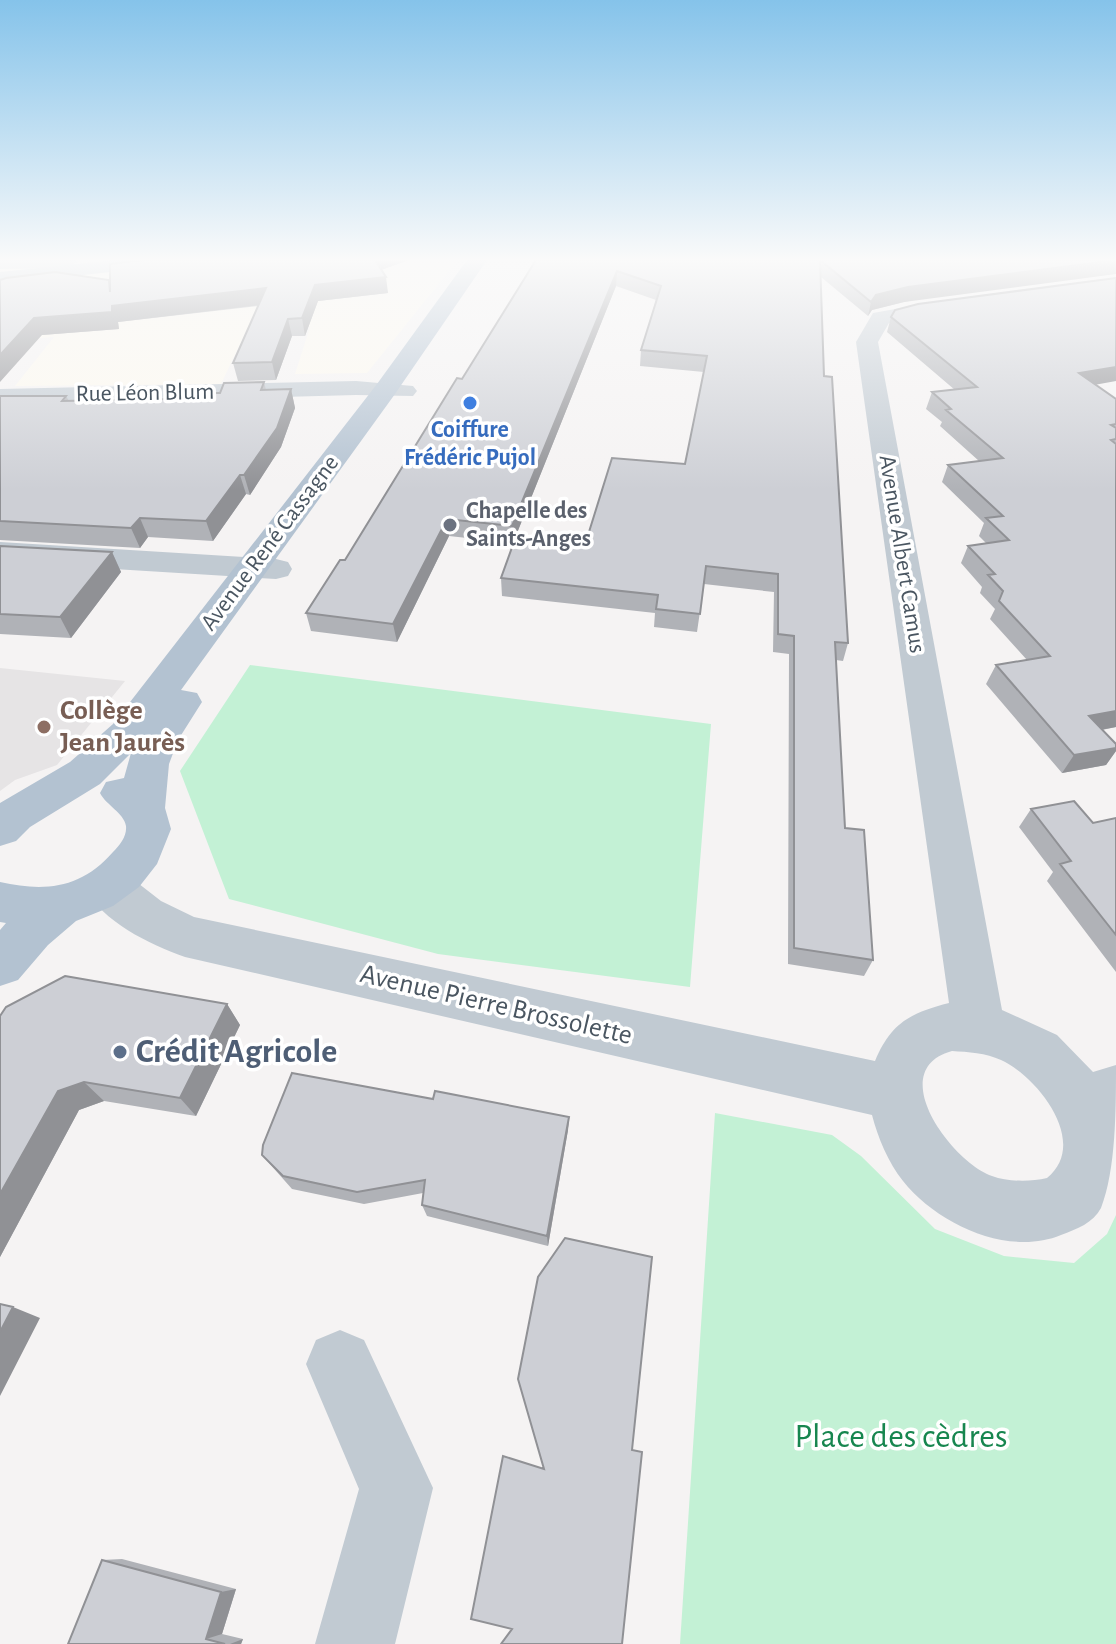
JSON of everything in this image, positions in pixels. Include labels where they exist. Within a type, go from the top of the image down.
[{"type":"main road","name":"Avenue René Cassagne","points":[[395,390],[429,337]]},
{"type":"main road","name":"Avenue René Cassagne","points":[[0,829],[15,815],[85,773],[127,734],[264,568],[437,337]]},
{"type":"main road","name":"Avenue René Cassagne","points":[[0,902],[24,909],[59,908],[84,900],[108,887],[130,868],[144,847],[149,826],[143,808],[142,777],[159,736],[264,568]]},
{"type":"main road","name":"Avenue René Cassagne","points":[[37,801],[88,788],[120,793],[143,808]]},
{"type":"main road","name":"Avenue René Cassagne","points":[[0,964],[31,930],[59,908]]},
{"type":"street","name":"Avenue Albert Camus","points":[[870,337],[867,342],[979,1028]]},
{"type":"street","name":"Rue Léon Blum","points":[[0,397],[395,390]]},
{"type":"street","points":[[0,552],[264,568]]},
{"type":"street","name":"Avenue Pierre Brossolette","points":[[108,887],[144,915],[185,936],[896,1093]]},
{"type":"street","points":[[952,1027],[979,1028],[1009,1037],[1037,1052],[1063,1076],[1099,1098],[1092,1135],[1092,1166],[1078,1192],[1054,1208],[1020,1212],[984,1204],[949,1184],[921,1157],[903,1125],[896,1093],[899,1069],[910,1049],[928,1034],[952,1027]]},
{"type":"street","points":[[340,1364],[396,1488],[355,1644]]},
{"type":"shaded area","points":[[0,337],[243,337],[221,384],[15,386],[54,337],[0,341]]},
{"type":"shaded area","points":[[307,337],[396,337],[367,373],[295,374]]},
{"type":"shaded area","name":"Collège Jean Jaurès","points":[[0,668],[125,681],[57,765],[15,780],[0,791]]},
{"type":"green space","points":[[250,665],[711,724],[690,987],[438,954],[229,899],[180,771]]},
{"type":"green space","name":"Place des cèdres","points":[[715,1113],[832,1135],[861,1156],[935,1229],[1004,1256],[1074,1263],[1107,1234],[1116,1215],[1116,1644],[680,1644]]},
{"type":"building","points":[[0,337],[17,337],[0,355]]},
{"type":"building","points":[[245,337],[281,337],[272,362],[233,363]]},
{"type":"building","points":[[488,337],[590,337],[512,526],[447,519],[393,624],[306,613],[340,560],[345,560],[457,378],[462,379]]},
{"type":"building","points":[[645,337],[823,337],[824,376],[832,377],[848,643],[835,642],[845,828],[864,830],[873,960],[794,948],[794,636],[778,634],[778,574],[706,566],[700,614],[656,609],[658,595],[501,578],[515,539],[584,548],[612,458],[685,464],[707,356],[641,350]]},
{"type":"building","points":[[915,337],[1116,337],[1116,367],[1079,373],[1116,399],[1116,424],[1111,425],[1116,428],[1116,439],[1111,440],[1116,444],[1116,711],[1089,716],[1116,744],[1116,748],[1074,755],[996,665],[1050,656],[999,601],[1003,591],[988,575],[995,574],[968,546],[1009,540],[986,518],[1003,516],[948,465],[1003,458],[946,410],[951,409],[932,392],[977,387]]},
{"type":"building","points":[[264,382],[261,390],[291,389],[277,428],[206,521],[140,518],[131,528],[0,521],[0,396],[66,396],[62,401],[172,399],[175,393],[220,393],[224,383]]},
{"type":"building","points":[[0,546],[112,552],[60,617],[0,614]]},
{"type":"building","points":[[1074,801],[1093,823],[1116,818],[1116,935],[1060,864],[1071,861],[1031,809]]},
{"type":"building","name":"Crédit Agricole","points":[[65,976],[227,1004],[180,1098],[84,1082],[58,1091],[0,1194],[0,1016],[6,1007]]},
{"type":"building","points":[[292,1073],[433,1099],[435,1091],[569,1117],[547,1236],[422,1205],[425,1180],[357,1192],[283,1176],[262,1155],[263,1145]]},
{"type":"building","points":[[565,1238],[652,1257],[632,1450],[642,1452],[622,1644],[501,1644],[512,1629],[471,1619],[503,1456],[544,1469],[518,1379],[538,1277]]},
{"type":"building","points":[[0,1304],[13,1307],[0,1332]]},
{"type":"building","points":[[102,1560],[221,1592],[206,1639],[225,1644],[68,1644]]},
{"type":"place","name":"Coiffure Frédéric Pujol","points":[[470,403]]},
{"type":"place","name":"Chapelle des Saints-Anges","points":[[450,525]]},
{"type":"place","name":"Collège Jean Jaurès","points":[[44,727]]},
{"type":"place","name":"Crédit Agricole","points":[[120,1052]]}]
